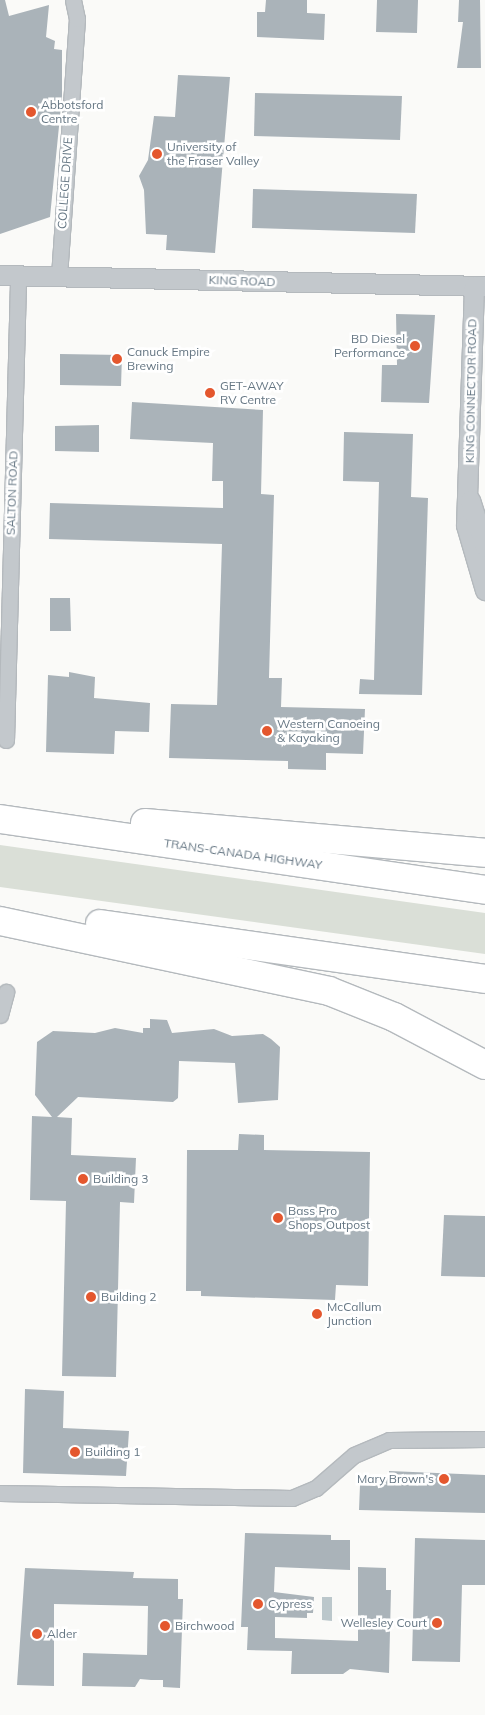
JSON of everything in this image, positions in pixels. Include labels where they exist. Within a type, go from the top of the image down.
[{"type":"highway","name":"TRANS-CANADA HIGHWAY","points":[[0,818],[485,890]]},
{"type":"highway","points":[[46,824],[82,820],[203,826],[485,853]]},
{"type":"highway","points":[[442,850],[485,844]]},
{"type":"highway","points":[[0,910],[485,979]]},
{"type":"highway","points":[[0,921],[329,991],[394,1017],[485,1064]]},
{"type":"street","name":"COLLEGE DRIVE","points":[[59,276],[77,19],[73,0]]},
{"type":"street","name":"KING ROAD","points":[[9,275],[479,286]]},
{"type":"street","name":"SALTON ROAD","points":[[6,740],[9,275]]},
{"type":"street","name":"KING CONNECTOR ROAD","points":[[479,286],[468,497],[469,544],[485,590]]},
{"type":"street","name":"KING CONNECTOR ROAD","points":[[468,497],[485,547]]},
{"type":"street","points":[[0,1015],[6,992]]},
{"type":"street","points":[[0,1493],[292,1498],[316,1488],[354,1455],[389,1440],[485,1439]]},
{"type":"shaded area","points":[[0,845],[485,913],[485,954],[0,887]]},
{"type":"shaded area","points":[[322,1597],[332,1597],[332,1621],[322,1620]]},
{"type":"building","name":"Abbotsford Centre","points":[[0,0],[5,0],[9,16],[49,5],[46,37],[55,41],[54,49],[62,50],[62,96],[50,217],[0,234]]},
{"type":"building","points":[[266,0],[307,0],[307,13],[325,14],[324,40],[257,37],[257,12],[265,12]]},
{"type":"building","points":[[377,0],[418,0],[417,33],[376,32]]},
{"type":"building","points":[[459,0],[480,0],[481,68],[457,68],[463,22],[458,22]]},
{"type":"building","points":[[178,75],[230,77],[215,253],[166,250],[167,235],[146,234],[144,190],[139,176],[148,160],[154,116],[175,117]]},
{"type":"building","points":[[255,93],[402,96],[400,140],[254,136]]},
{"type":"building","points":[[253,189],[417,194],[415,233],[252,228]]},
{"type":"building","points":[[396,314],[435,315],[429,403],[381,402],[382,365],[397,365]]},
{"type":"building","points":[[60,354],[122,355],[121,386],[60,385]]},
{"type":"building","points":[[132,402],[263,410],[261,494],[274,495],[269,678],[282,678],[281,707],[365,709],[363,754],[326,753],[326,770],[288,769],[288,761],[169,758],[171,704],[217,705],[222,544],[49,539],[50,503],[223,508],[223,481],[212,481],[213,443],[130,439]]},
{"type":"building","points":[[99,425],[99,452],[55,451],[55,426]]},
{"type":"building","points":[[344,432],[413,434],[411,497],[428,498],[422,695],[359,694],[360,679],[374,680],[379,482],[343,481]]},
{"type":"building","points":[[50,598],[70,598],[71,631],[50,631]]},
{"type":"building","points":[[69,672],[95,677],[94,698],[150,703],[149,732],[115,731],[114,754],[46,752],[48,675],[69,677]]},
{"type":"building","points":[[150,1019],[167,1020],[172,1033],[214,1029],[232,1036],[263,1034],[271,1039],[280,1047],[278,1100],[238,1103],[235,1063],[179,1061],[178,1098],[173,1102],[78,1097],[57,1117],[72,1118],[71,1155],[136,1158],[134,1203],[120,1202],[116,1377],[62,1376],[66,1201],[30,1200],[32,1116],[52,1117],[35,1095],[37,1042],[53,1031],[95,1033],[115,1028],[143,1033],[143,1028],[150,1028]]},
{"type":"building","name":"Bass Pro Shops Outpost","points":[[239,1134],[264,1135],[264,1150],[370,1152],[368,1286],[336,1285],[335,1300],[201,1296],[201,1291],[186,1291],[187,1150],[238,1150]]},
{"type":"building","points":[[444,1215],[485,1216],[485,1277],[441,1276]]},
{"type":"building","name":"Building 1","points":[[25,1389],[64,1391],[63,1428],[129,1431],[126,1476],[23,1473]]},
{"type":"building","points":[[389,1471],[485,1475],[485,1513],[359,1510],[360,1485],[375,1486],[375,1477],[389,1478]]},
{"type":"building","points":[[245,1533],[331,1535],[331,1540],[350,1540],[350,1570],[275,1567],[274,1592],[314,1597],[313,1613],[307,1613],[307,1618],[275,1617],[275,1638],[358,1641],[358,1567],[386,1568],[386,1590],[391,1590],[389,1673],[350,1669],[343,1674],[291,1674],[292,1651],[247,1650],[248,1627],[241,1627]]},
{"type":"building","name":"Wellesley Court","points":[[415,1538],[485,1540],[485,1585],[462,1585],[460,1662],[412,1661]]},
{"type":"building","points":[[25,1568],[134,1572],[133,1578],[178,1579],[178,1599],[183,1599],[180,1688],[163,1687],[163,1680],[140,1679],[135,1687],[82,1686],[83,1653],[147,1655],[148,1606],[54,1604],[54,1686],[17,1685]]},
{"type":"place","name":"Abbotsford Centre","points":[[31,112]]},
{"type":"place","name":"University of the Fraser Valley","points":[[157,154]]},
{"type":"place","name":"BD Diesel Performance","points":[[415,346]]},
{"type":"place","name":"Canuck Empire Brewing","points":[[117,359]]},
{"type":"place","name":"GET-AWAY RV Centre","points":[[210,393]]},
{"type":"place","name":"Western Canoeing & Kayaking","points":[[267,731]]},
{"type":"place","name":"Building 3","points":[[83,1179]]},
{"type":"place","name":"Bass Pro Shops Outpost","points":[[278,1218]]},
{"type":"place","name":"Building 2","points":[[91,1297]]},
{"type":"place","name":"McCallum Junction","points":[[317,1314]]},
{"type":"place","name":"Building 1","points":[[75,1452]]},
{"type":"place","name":"Mary Brown's","points":[[444,1479]]},
{"type":"place","name":"Cypress","points":[[258,1604]]},
{"type":"place","name":"Wellesley Court","points":[[437,1623]]},
{"type":"place","name":"Birchwood","points":[[165,1626]]},
{"type":"place","name":"Alder","points":[[37,1634]]}]
